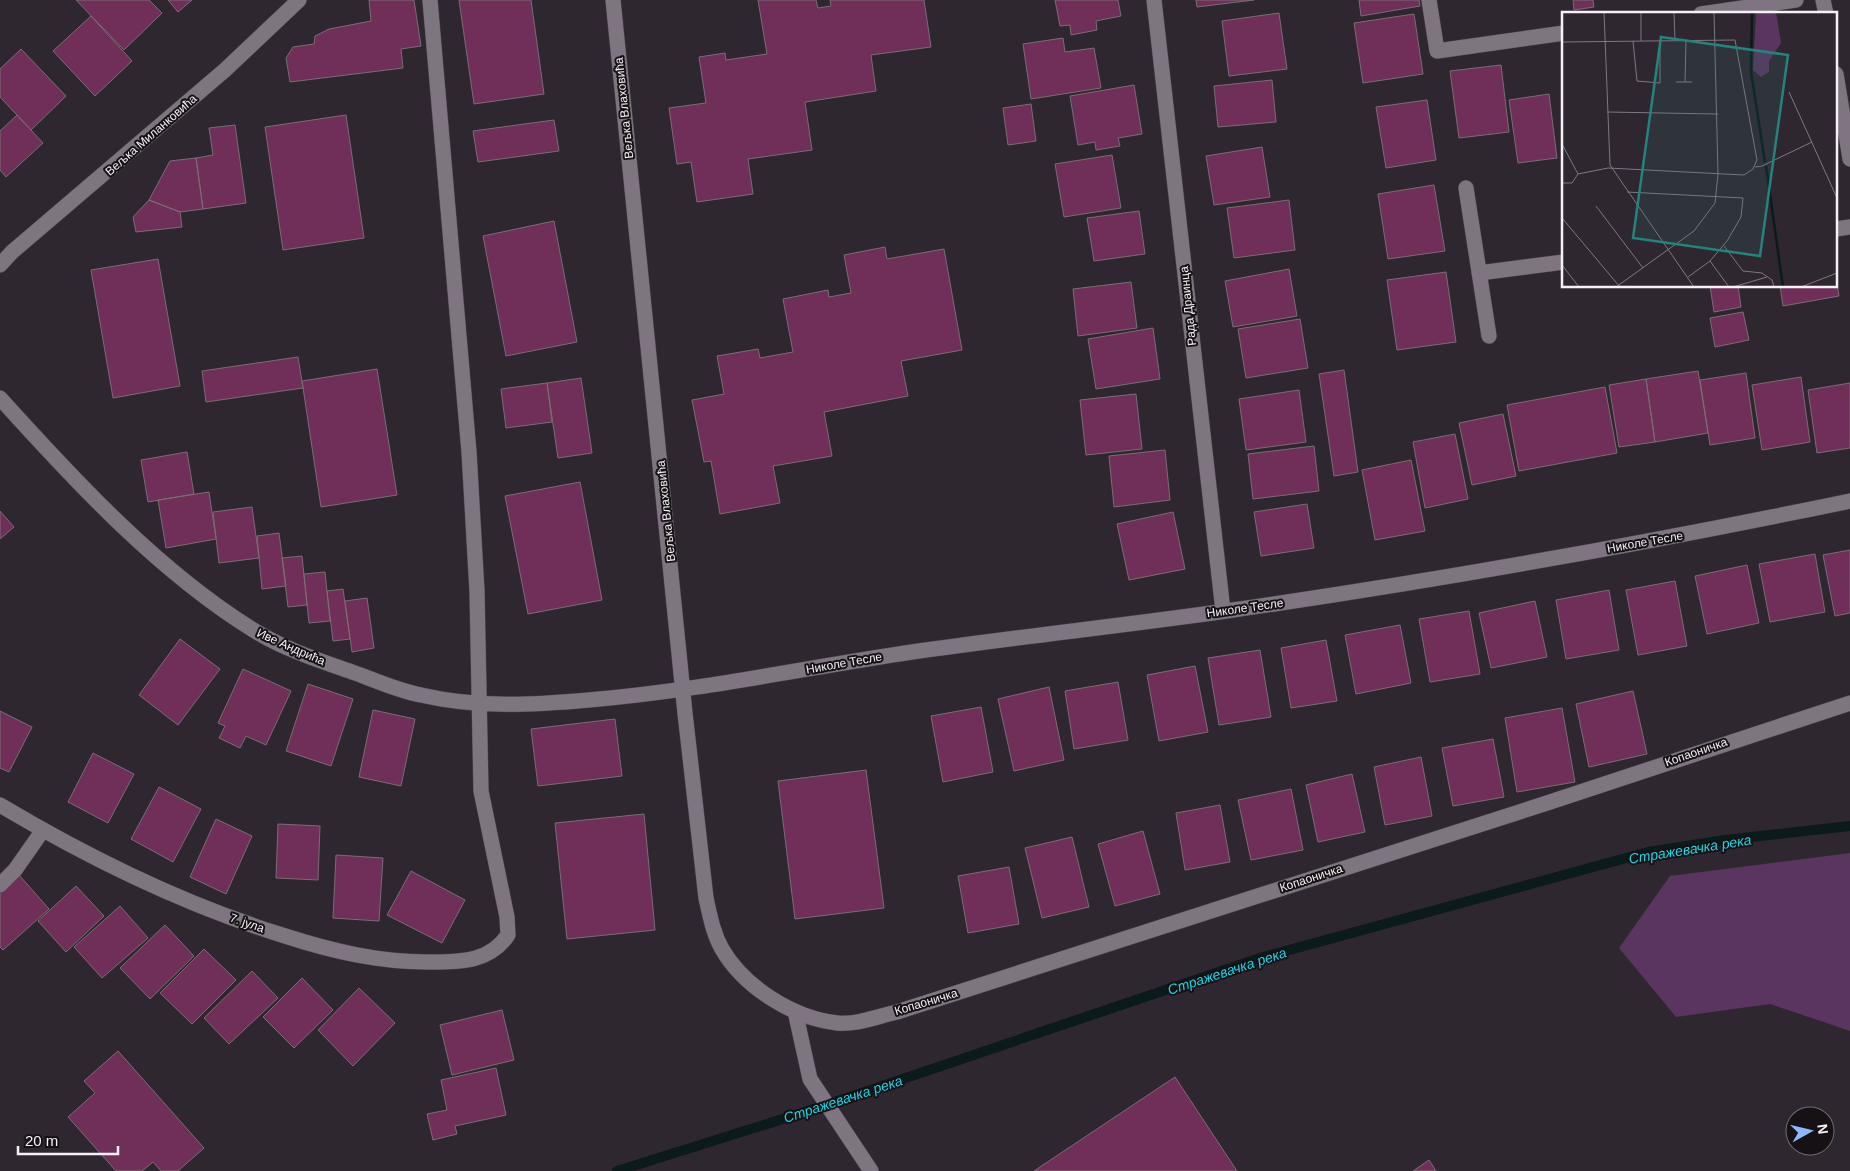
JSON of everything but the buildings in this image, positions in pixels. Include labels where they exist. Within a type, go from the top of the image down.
[{"type":"street","name":"Вељка Миланковића","points":[[0,266],[12,252],[225,70],[299,0]]},
{"type":"street","points":[[430,0],[470,452],[478,635],[478,704]]},
{"type":"street","name":"Вељка Влаховића","points":[[613,0],[700,857],[712,926],[722,949],[750,982],[772,998]]},
{"type":"street","name":"Рада Драинца","points":[[1154,0],[1223,612]]},
{"type":"street","points":[[1429,0],[1437,51],[1562,33]]},
{"type":"street","points":[[1715,12],[1796,0]]},
{"type":"street","points":[[1838,83],[1848,130],[1850,159]]},
{"type":"street","points":[[1466,188],[1489,336]]},
{"type":"street","points":[[1479,272],[1562,262]]},
{"type":"street","name":"Иве Андрића","points":[[0,398],[64,466],[145,546],[194,587],[258,633],[294,650],[389,686],[421,695],[478,704],[549,703],[637,696]]},
{"type":"street","name":"Николе Тесле","points":[[637,696],[927,650],[1223,612],[1488,570],[1850,502]]},
{"type":"street","name":"Копаоничка","points":[[772,998],[795,1011],[838,1023],[861,1021],[897,1012],[1544,804],[1850,703]]},
{"type":"street","name":"7. јула","points":[[0,805],[93,857],[184,900],[245,924],[322,947],[388,962],[463,962],[491,954],[508,935],[507,917],[481,791],[478,704]]},
{"type":"street","points":[[0,885],[15,870],[43,830]]},
{"type":"street","points":[[795,1011],[810,1079],[871,1171]]},
{"type":"shaded area","points":[[1850,853],[1850,1031],[1770,1004],[1676,1017],[1619,948],[1670,876]]},
{"type":"waterway","name":"Стражевачка река","points":[[617,1171],[805,1112],[1260,958],[1648,852],[1725,840],[1850,826]]}]
